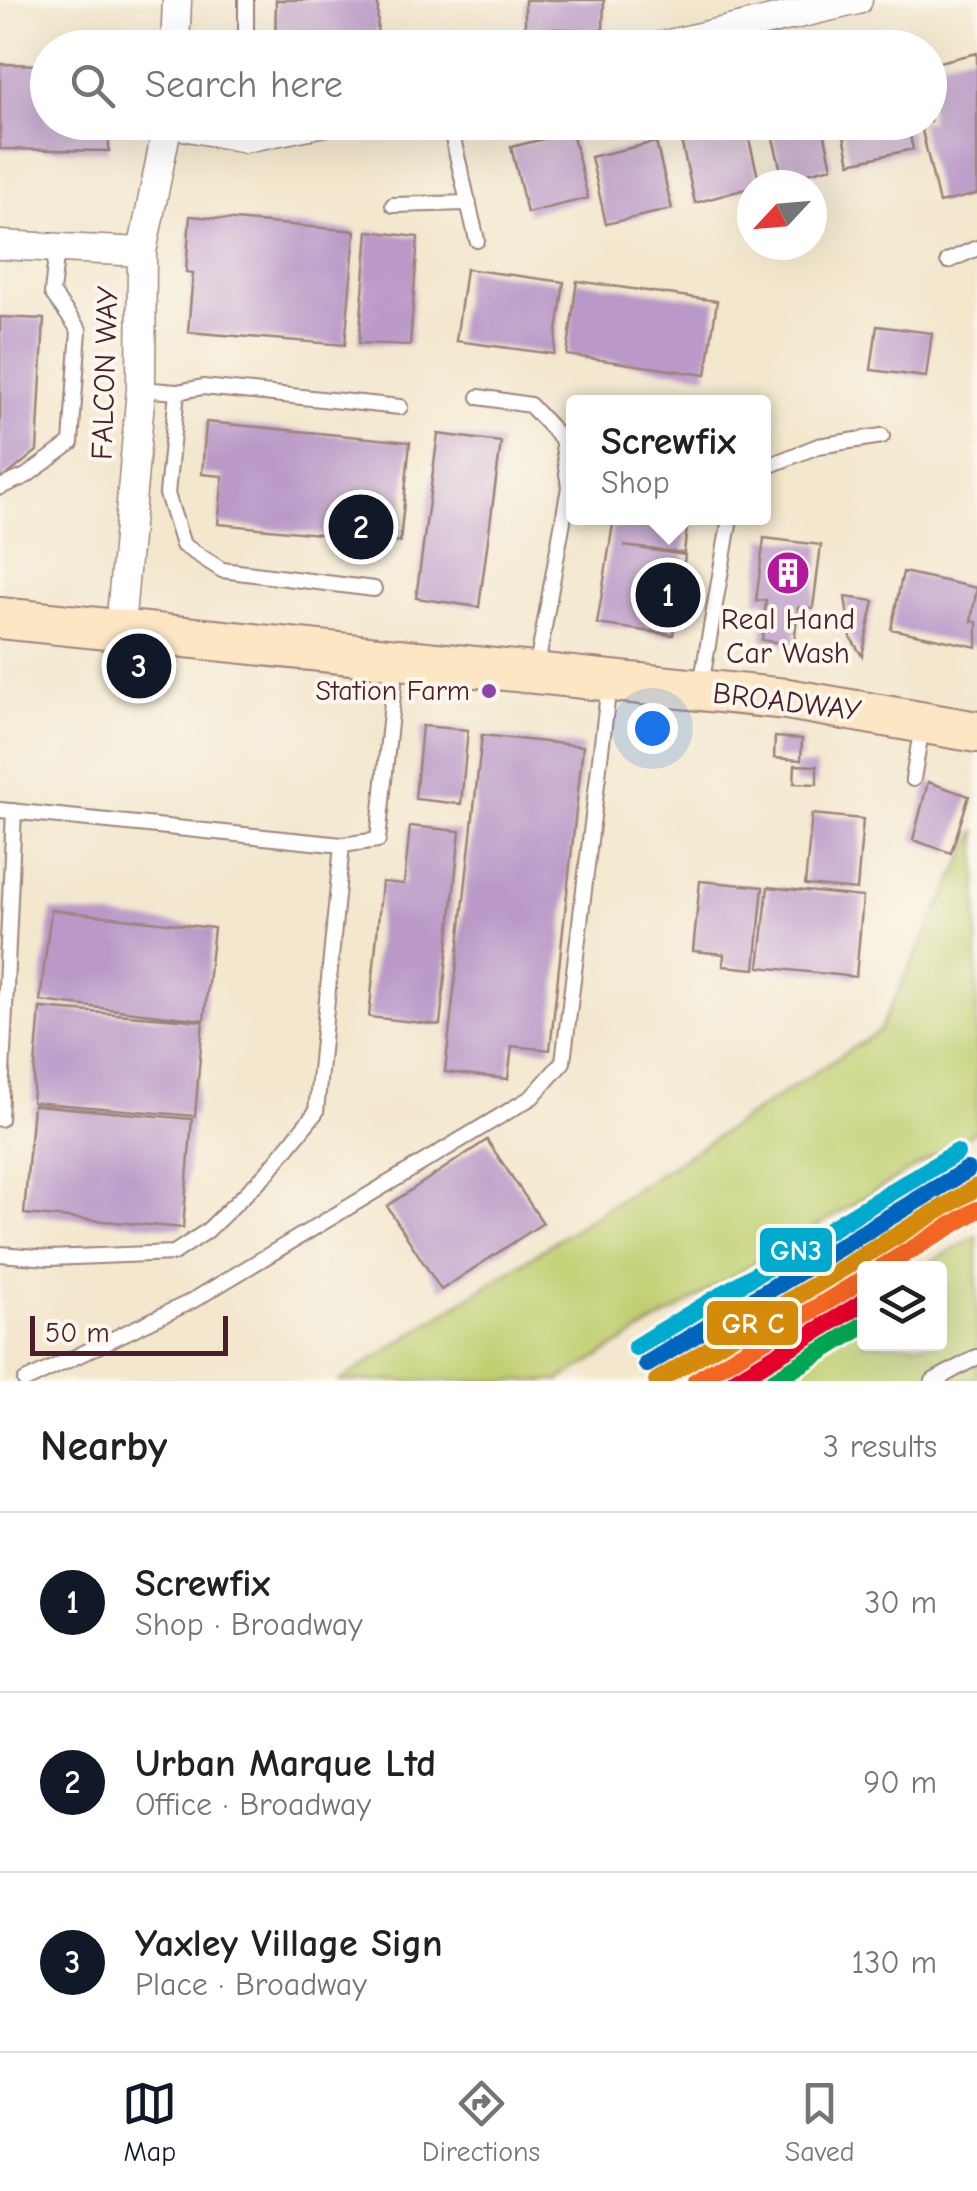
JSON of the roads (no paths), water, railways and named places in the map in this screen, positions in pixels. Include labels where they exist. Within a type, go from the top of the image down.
[{"type":"main road","name":"BROADWAY","points":[[0,618],[787,699],[977,732]]},
{"type":"street","points":[[176,30],[177,0]]},
{"type":"street","points":[[729,30],[858,0]]},
{"type":"street","name":"FALCON WAY","points":[[120,628],[141,388],[142,252],[165,140]]},
{"type":"street","points":[[0,245],[142,252]]},
{"type":"lane","points":[[246,0],[246,30]]},
{"type":"lane","points":[[453,140],[476,240]]},
{"type":"lane","points":[[393,205],[468,202]]},
{"type":"lane","points":[[0,487],[26,476],[71,443],[79,330],[52,293],[57,247]]},
{"type":"lane","points":[[948,261],[977,248]]},
{"type":"lane","points":[[141,388],[177,392],[202,387],[400,407]]},
{"type":"lane","points":[[177,392],[167,494],[184,545],[222,570],[374,588]]},
{"type":"lane","points":[[479,397],[530,405],[566,433]]},
{"type":"lane","points":[[771,465],[818,446],[882,436]]},
{"type":"lane","points":[[536,672],[566,504]]},
{"type":"lane","points":[[700,691],[729,525]]},
{"type":"lane","points":[[0,1119],[7,810],[342,845],[378,840],[396,658]]},
{"type":"lane","points":[[25,1381],[210,1290],[532,1097],[564,1062],[610,679]]},
{"type":"lane","points":[[913,780],[922,720]]},
{"type":"lane","points":[[0,1254],[49,1258],[174,1253],[207,1231],[267,1173],[316,1112],[322,1084],[342,845]]},
{"type":"lane","points":[[933,1381],[977,1357]]},
{"type":"place","name":"Urban Marque Ltd","points":[[361,527]]},
{"type":"place","name":"Real Hand Car Wash","points":[[788,573]]},
{"type":"place","name":"Screwfix","points":[[668,595]]},
{"type":"place","name":"Yaxley Village Sign","points":[[139,666]]},
{"type":"place","name":"Station Farm","points":[[489,691]]}]
